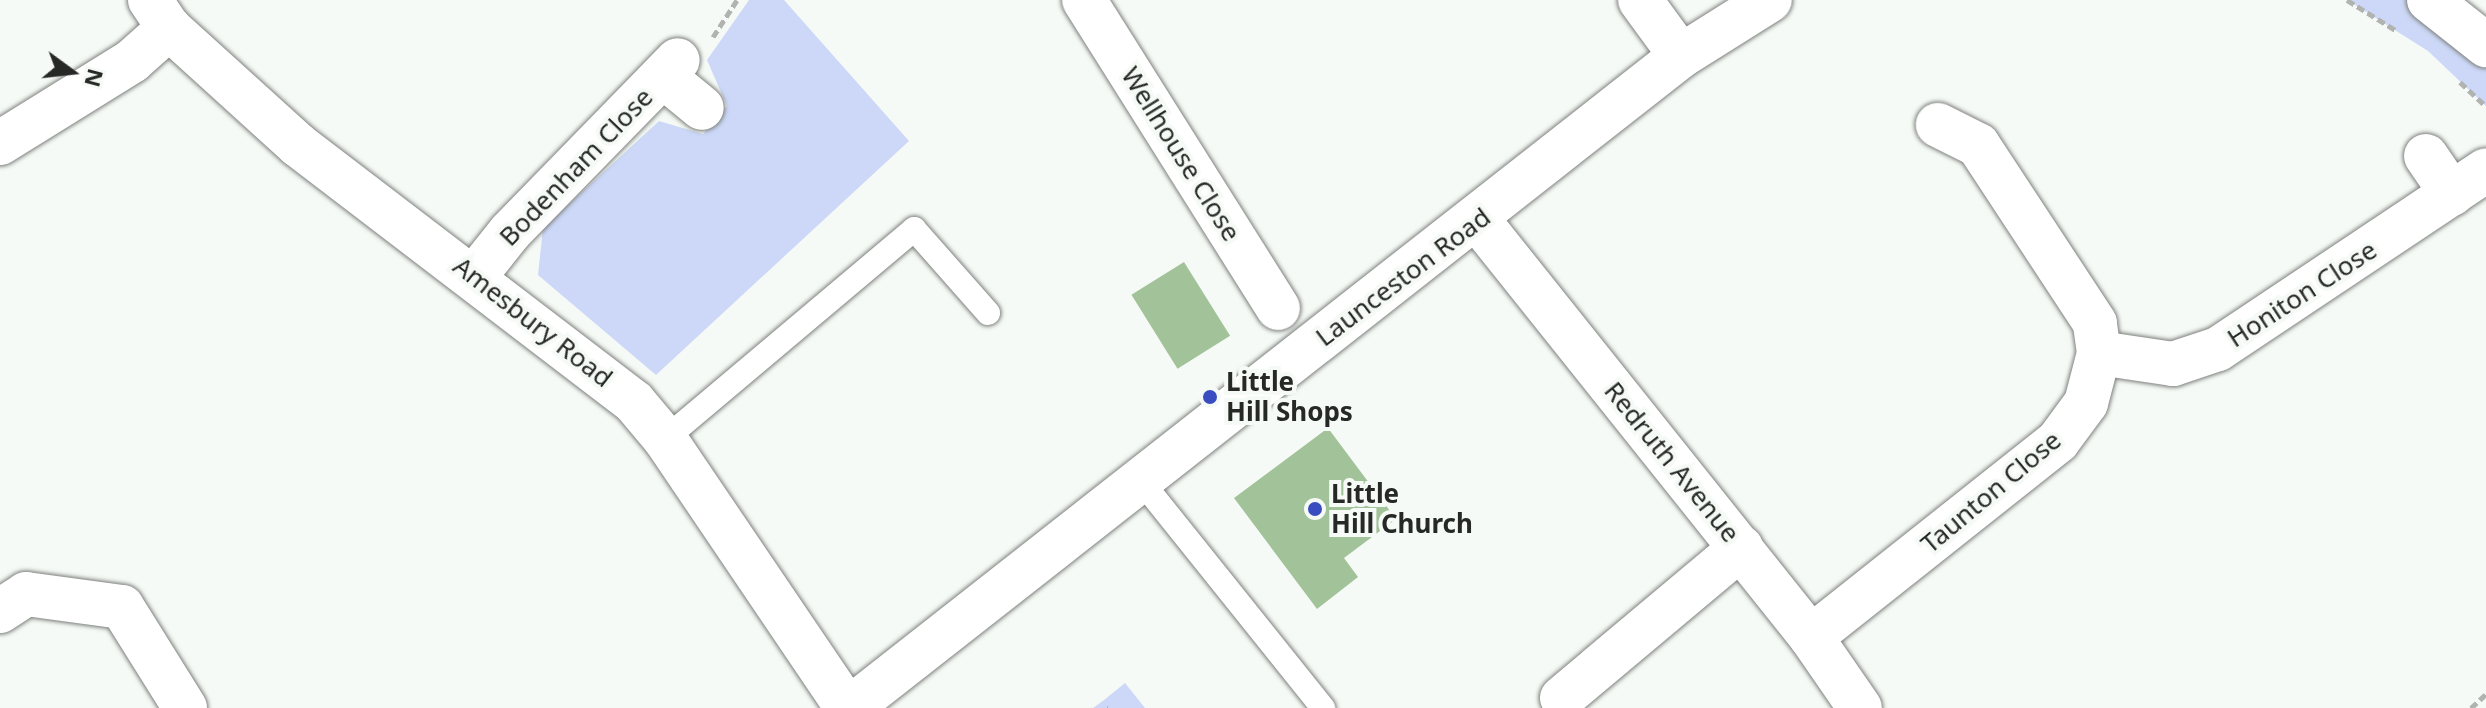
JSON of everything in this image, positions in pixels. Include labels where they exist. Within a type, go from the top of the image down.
[{"type":"street","name":"Wellhouse Close","points":[[1084,0],[1278,308]]},
{"type":"street","points":[[1640,0],[1681,56]]},
{"type":"street","name":"Launceston Road","points":[[849,708],[1478,220],[1681,56],[1770,0]]},
{"type":"street","points":[[2429,0],[2486,45]]},
{"type":"street","points":[[0,143],[132,61],[155,7]]},
{"type":"street","name":"Amesbury Road","points":[[155,7],[298,145],[475,276],[634,402],[665,439],[849,708]]},
{"type":"street","name":"Bodenham Close","points":[[475,276],[510,232],[670,68],[702,108]]},
{"type":"street","name":"Taunton Close","points":[[1811,637],[2058,441],[2086,403],[2099,353],[2095,323],[1978,145],[1938,125]]},
{"type":"street","points":[[2426,156],[2469,182]]},
{"type":"street","name":"Honiton Close","points":[[2099,353],[2173,364],[2218,349],[2469,182]]},
{"type":"street","name":"Redruth Avenue","points":[[1478,220],[1811,637],[1860,708]]},
{"type":"street","points":[[1562,698],[1741,548]]},
{"type":"street","points":[[0,611],[26,594],[122,607],[185,708]]},
{"type":"lane","points":[[665,439],[914,229],[988,313]]},
{"type":"lane","points":[[1142,482],[1323,708]]},
{"type":"path","points":[[2471,708],[2486,694]]},
{"type":"shaded area","points":[[749,0],[784,0],[909,141],[656,375],[538,275],[543,228],[659,121],[703,134],[727,106],[707,60]]},
{"type":"shaded area","points":[[2347,0],[2429,0],[2486,45],[2486,106],[2428,51]]},
{"type":"shaded area","points":[[1125,683],[1145,708],[1093,708],[1104,700]]},
{"type":"building","points":[[1184,262],[1230,336],[1178,369],[1131,295]]},
{"type":"building","name":"Little Hill Church","points":[[1328,428],[1396,519],[1344,558],[1358,577],[1317,609],[1234,498]]},
{"type":"place","name":"Little Hill Shops","points":[[1210,397]]},
{"type":"place","name":"Little Hill Church","points":[[1315,509]]}]
